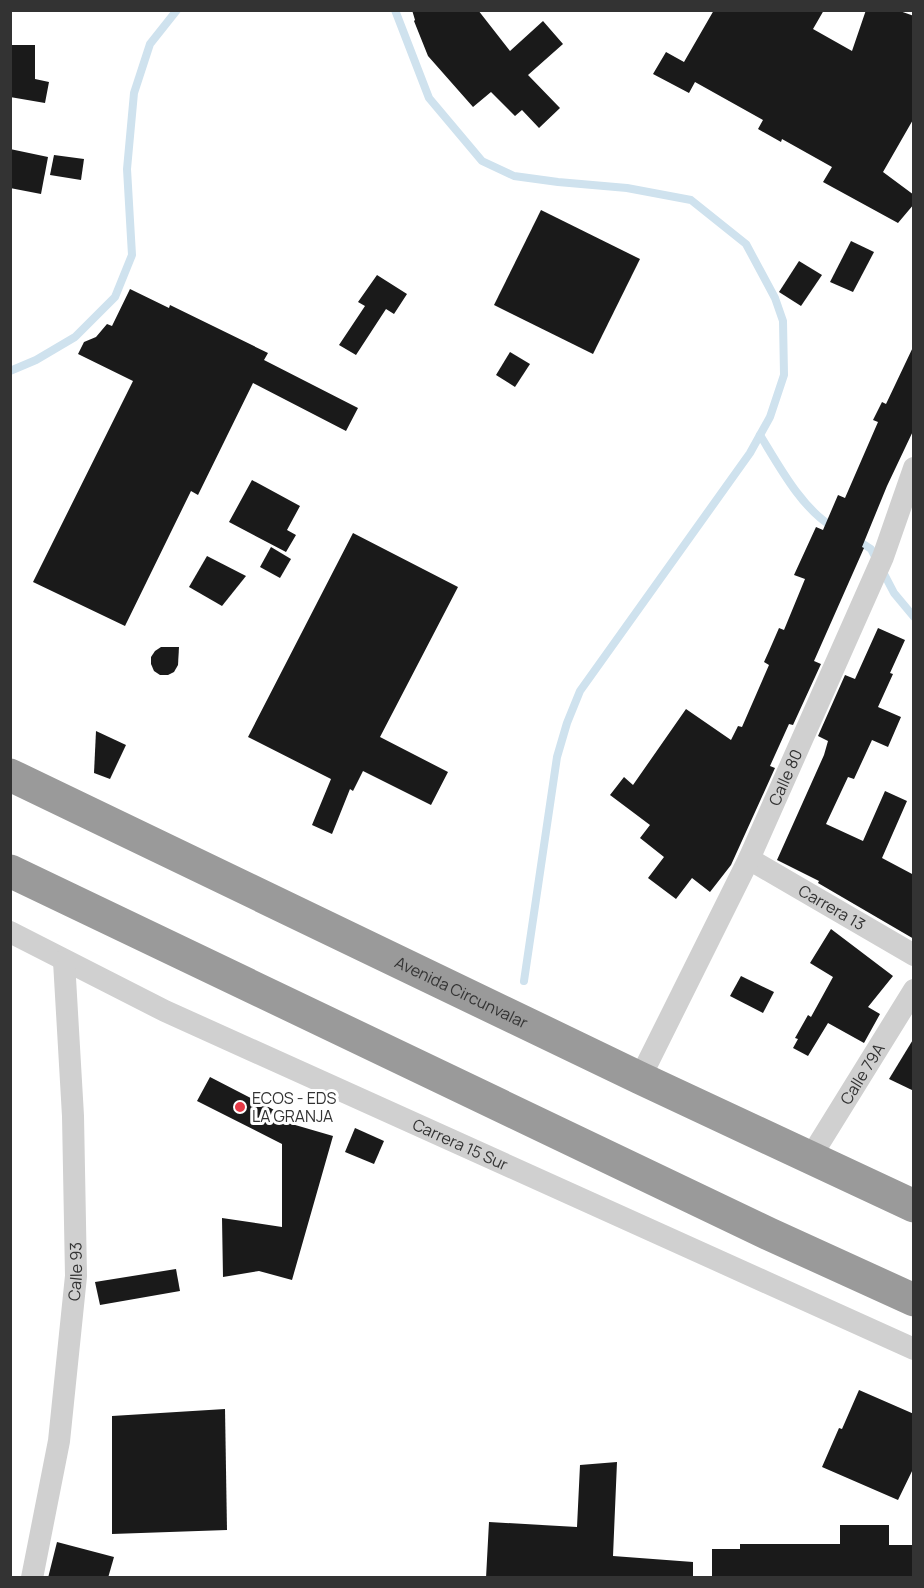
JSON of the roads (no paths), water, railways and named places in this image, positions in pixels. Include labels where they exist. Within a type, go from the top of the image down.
[{"type":"highway","name":"Avenida Circunvalar","points":[[10,775],[640,1078],[914,1206]]},
{"type":"highway","points":[[10,871],[769,1234],[914,1300]]},
{"type":"street","name":"Calle 80","points":[[640,1078],[749,859],[879,566],[914,468]]},
{"type":"street","name":"Carrera 13","points":[[749,859],[914,955]]},
{"type":"street","name":"Carrera 15 Sur","points":[[10,932],[165,1011],[914,1349]]},
{"type":"street","name":"Calle 93","points":[[32,1578],[59,1441],[76,1276],[73,1116],[64,961]]},
{"type":"street","name":"Calle 79A","points":[[810,1158],[914,990]]},
{"type":"waterway","points":[[10,371],[36,360],[75,337],[115,297],[132,255],[127,169],[134,93],[150,44],[177,10]]},
{"type":"waterway","points":[[395,10],[429,98],[482,161],[514,176],[627,188],[691,200],[746,244],[775,298],[783,321],[784,375],[770,417],[750,453],[580,691],[567,723],[557,757],[524,981]]},
{"type":"waterway","points":[[760,435],[801,498],[833,527]]},
{"type":"waterway","points":[[857,540],[871,549],[894,593],[914,617]]},
{"type":"place","name":"ECOS - EDS LA GRANJA","points":[[240,1107]]}]
